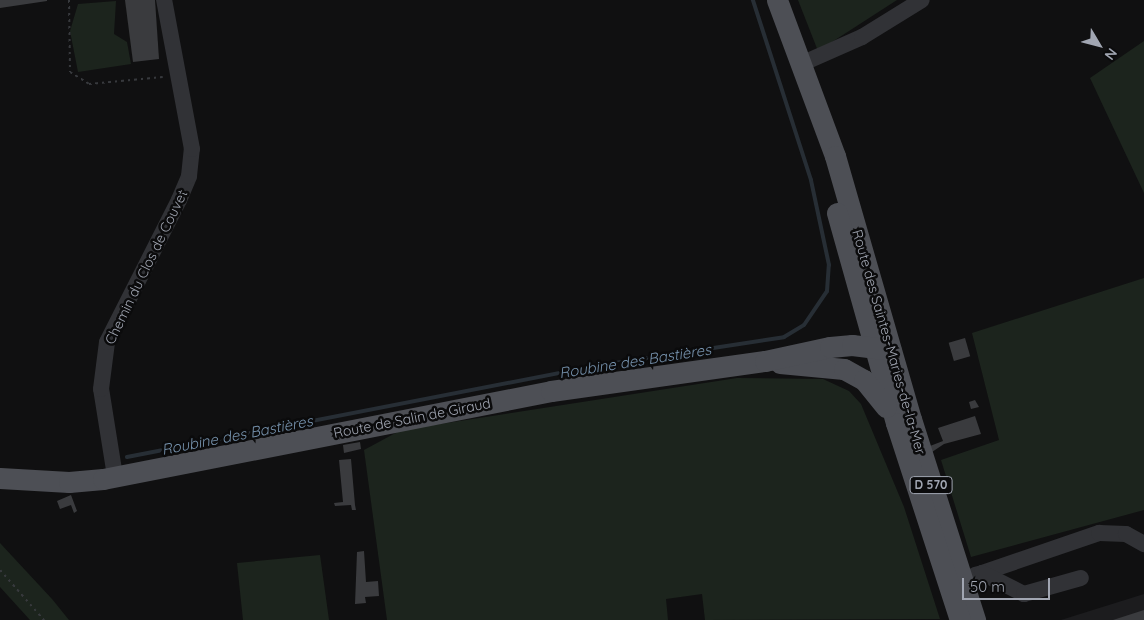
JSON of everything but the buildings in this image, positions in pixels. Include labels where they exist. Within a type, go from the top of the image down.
[{"type":"main road","name":"Route des Saintes-Maries-de-la-Mer","points":[[777,0],[835,156],[880,352]]},
{"type":"main road","name":"Route des Saintes-Maries-de-la-Mer","points":[[811,93],[823,160],[857,292],[880,352],[954,582],[969,620]]},
{"type":"main road","points":[[830,347],[852,325],[857,292]]},
{"type":"main road","name":"Route de Salin de Giraud","points":[[0,478],[69,482],[116,476],[551,391],[765,361],[830,347],[880,352]]},
{"type":"main road","name":"Route de Salin de Giraud","points":[[844,369],[880,352]]},
{"type":"main road","name":"Route de Salin de Giraud","points":[[765,361],[844,369],[876,391],[903,421]]},
{"type":"street","name":"Chemin du Clos de Couvet","points":[[116,476],[101,389],[107,342],[154,255],[189,176],[192,149],[164,0]]},
{"type":"street","points":[[801,64],[862,37],[922,0]]},
{"type":"street","points":[[954,582],[1099,532],[1126,534],[1144,544]]},
{"type":"street","points":[[982,573],[1024,594],[1081,578]]},
{"type":"path","points":[[69,0],[70,72],[80,79],[89,84],[178,75]]},
{"type":"path","points":[[0,570],[44,620]]},
{"type":"shaded area","points":[[798,0],[897,0],[818,51]]},
{"type":"shaded area","points":[[116,1],[114,34],[127,42],[131,64],[78,72],[70,31],[78,4]]},
{"type":"shaded area","points":[[1144,41],[1144,193],[1090,78]]},
{"type":"shaded area","points":[[1144,278],[1144,510],[971,557],[941,460],[999,440],[972,333]]},
{"type":"shaded area","points":[[737,378],[823,379],[849,391],[861,404],[904,507],[940,619],[705,620],[702,594],[666,599],[668,620],[387,620],[364,450],[401,430]]},
{"type":"shaded area","points":[[0,543],[69,620],[30,620],[0,587]]},
{"type":"shaded area","points":[[320,555],[329,620],[243,620],[237,563]]},
{"type":"shaded area","points":[[1144,594],[1144,620],[1061,620]]},
{"type":"waterway","name":"Roubine des Bastières","points":[[127,457],[589,367],[784,337],[804,325],[827,291],[829,265],[811,180],[753,0]]}]
